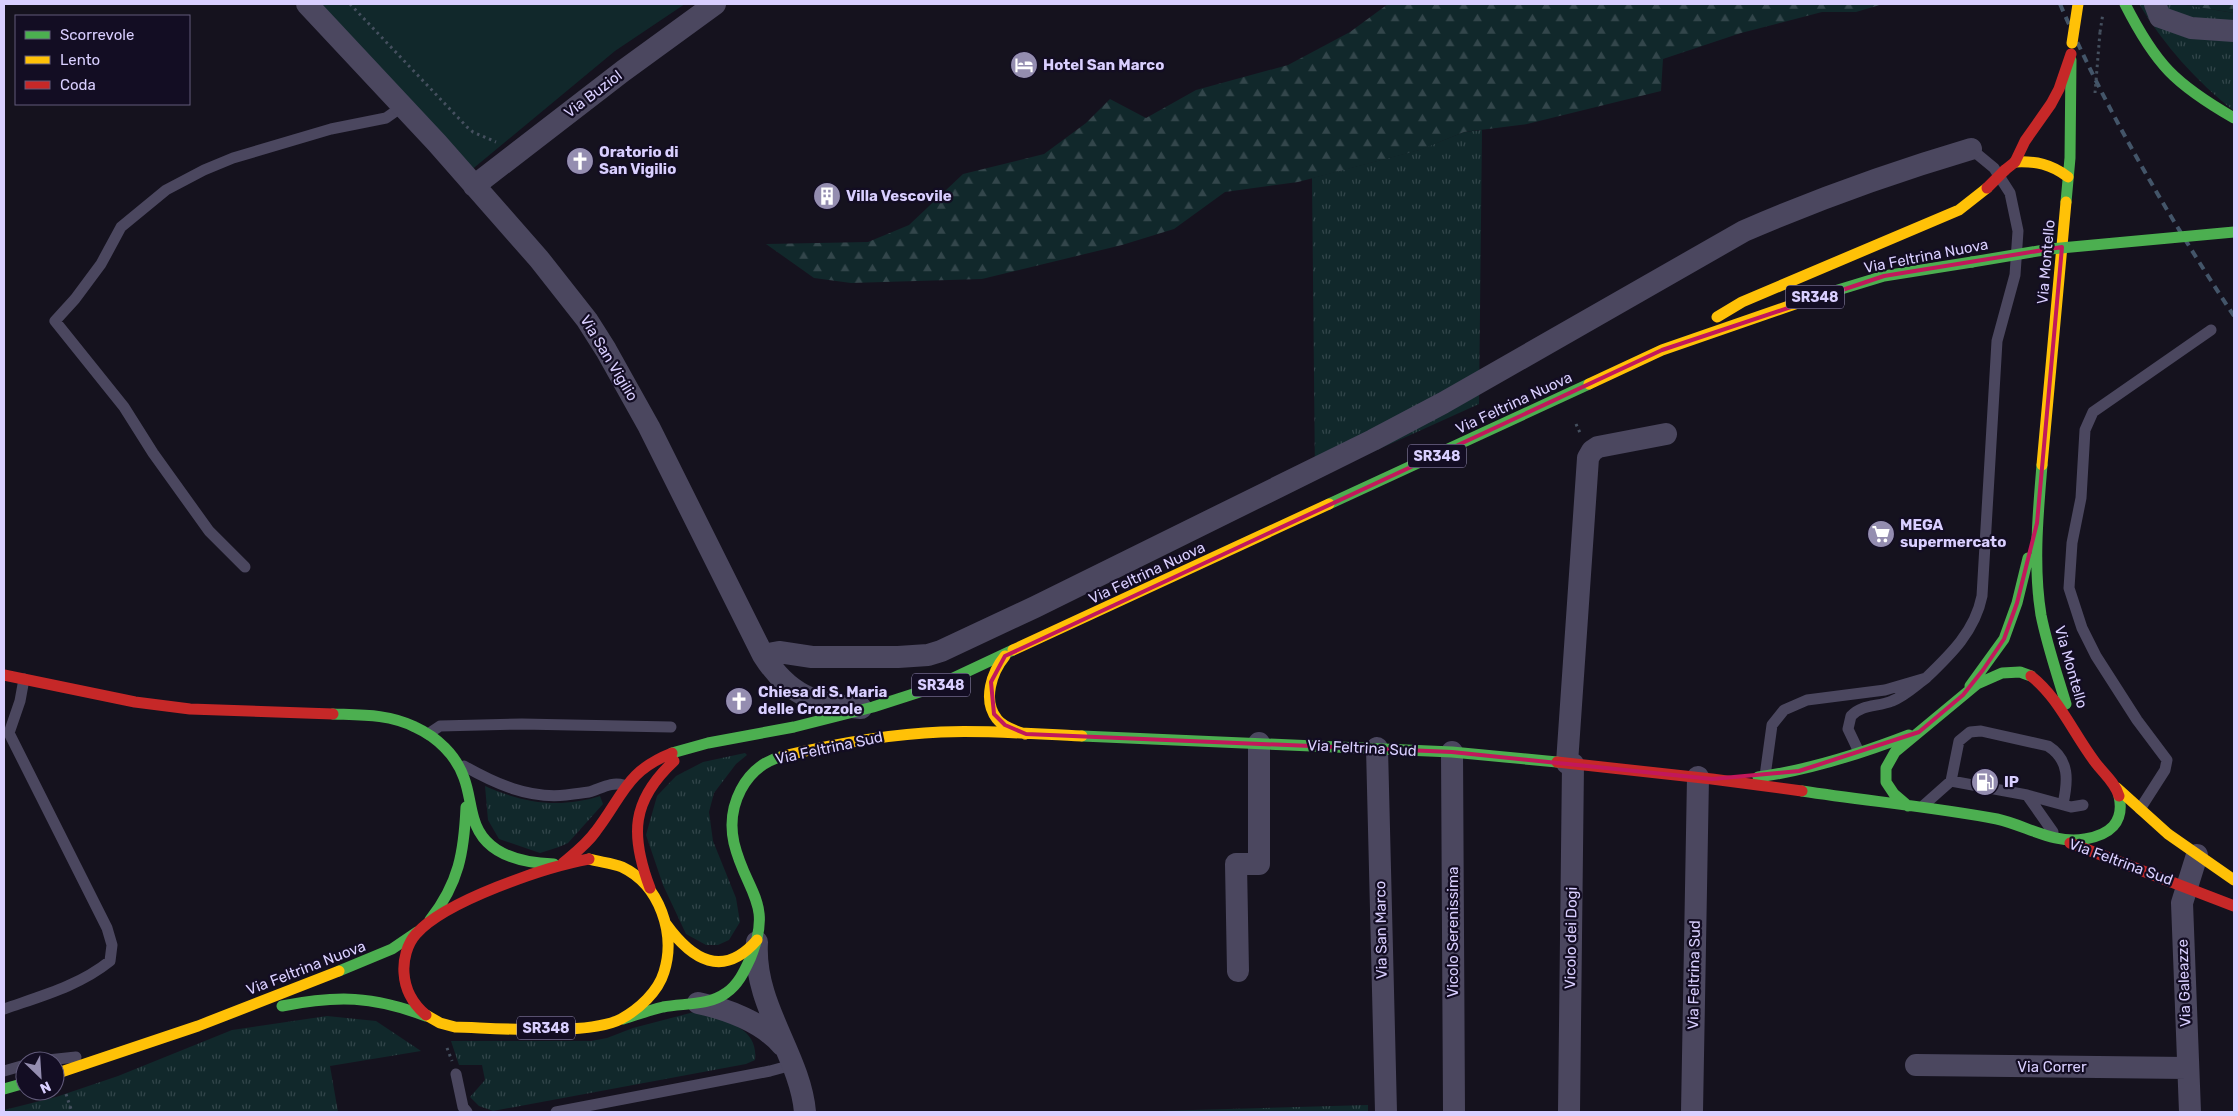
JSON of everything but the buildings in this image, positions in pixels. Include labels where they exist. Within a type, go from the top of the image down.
[{"type":"main road","name":"Via Montello","points":[[2074,729],[2054,670],[2041,614],[2038,588],[2037,523],[2068,177],[2072,49],[2078,4]]},
{"type":"main road","points":[[2125,4],[2154,54],[2176,80],[2205,101],[2234,118]]},
{"type":"main road","points":[[1662,350],[1742,302],[1959,210],[1987,188],[2015,162],[2025,141],[2055,96],[2072,49]]},
{"type":"main road","points":[[2015,162],[2035,162],[2055,166],[2068,177]]},
{"type":"main road","name":"Via Feltrina Nuova","points":[[562,864],[587,843],[624,786],[636,773],[654,760],[678,751],[875,708],[932,688],[1005,656],[1662,350],[1790,305],[1884,276],[2050,249],[2234,232]]},
{"type":"main road","name":"Via Montello","points":[[1963,695],[2004,639],[2017,602],[2037,523]]},
{"type":"main road","name":"Via Feltrina Sud","points":[[1005,656],[998,664],[993,676],[991,690],[992,710],[1000,721],[1026,734]]},
{"type":"main road","points":[[1908,806],[1890,792],[1884,773],[1886,765],[1895,752],[1963,695],[1992,677],[2011,671],[2020,672],[2039,681],[2046,688],[2095,762],[2116,788],[2168,834],[2234,880]]},
{"type":"main road","points":[[4,675],[120,699],[190,709],[389,716],[406,721],[428,734],[454,760],[463,775],[476,825],[492,847],[519,860],[562,864]]},
{"type":"main road","name":"Via Feltrina Sud","points":[[621,1019],[655,1009],[716,999],[735,986],[746,969],[757,939],[760,923],[759,908],[734,842],[732,828],[736,800],[744,784],[754,771],[776,758],[901,734],[964,731],[1452,752],[1705,778],[2000,820],[2056,838],[2186,886],[2234,906]]},
{"type":"main road","name":"Via Feltrina Sud","points":[[1705,778],[1765,776],[1799,771],[1860,754],[1919,732]]},
{"type":"main road","name":"Via Feltrina Nuova","points":[[652,893],[637,848],[636,830],[640,808],[646,793],[656,778],[678,757],[694,748]]},
{"type":"main road","points":[[2056,838],[2083,840],[2096,838],[2114,827],[2120,810],[2116,788]]},
{"type":"main road","points":[[423,927],[447,898],[456,879],[464,847],[467,790]]},
{"type":"main road","name":"SR348","points":[[589,859],[617,863],[638,877],[652,893],[666,924],[668,956],[666,970],[660,984],[644,1005],[621,1019],[599,1026],[580,1028],[448,1027],[426,1016],[411,997],[403,971],[405,956],[408,948],[423,927],[497,889],[539,871],[589,859]]},
{"type":"main road","points":[[666,924],[687,949],[699,957],[716,962],[727,962],[737,958],[750,948],[757,939]]},
{"type":"main road","name":"Via Feltrina Nuova","points":[[65,1071],[198,1026],[383,954],[423,927]]},
{"type":"main road","name":"Via Feltrina Nuova","points":[[198,1026],[284,1006],[340,997],[382,1000],[426,1016]]},
{"type":"street","name":"Via San Vigilio","points":[[307,4],[403,106],[474,186],[560,285],[601,341],[649,427],[763,655],[783,682],[806,698],[832,705],[875,708]]},
{"type":"street","name":"Via Buziol","points":[[474,186],[715,4]]},
{"type":"street","points":[[2155,4],[2160,17],[2190,28],[2234,31]]},
{"type":"street","points":[[763,655],[778,652],[812,657],[918,657],[941,651],[1373,440],[1468,390],[1744,231],[1793,210],[1880,178],[1971,149]]},
{"type":"street","name":"Vicolo dei Dogi","points":[[1569,1112],[1570,763],[1588,458],[1592,451],[1598,447],[1666,434]]},
{"type":"street","points":[[1238,971],[1236,864],[1259,864],[1259,743]]},
{"type":"street","name":"Via San Marco","points":[[1377,748],[1386,1112]]},
{"type":"street","name":"Vicolo Serenissima","points":[[1452,752],[1454,1112]]},
{"type":"street","name":"Via Feltrina Sud","points":[[1692,1112],[1705,778]]},
{"type":"street","name":"Via Galeazze","points":[[2190,1112],[2182,903],[2197,855]]},
{"type":"street","points":[[757,939],[757,957],[764,995],[804,1100],[806,1112]]},
{"type":"street","points":[[698,1003],[732,1013],[771,1034],[788,1056]]},
{"type":"street","name":"Via Correr","points":[[1916,1065],[2187,1068]]},
{"type":"lane","points":[[245,568],[209,531],[153,453],[124,407],[54,322],[75,299],[101,264],[121,227],[166,190],[204,170],[233,158],[323,131],[386,118],[403,106]]},
{"type":"lane","points":[[1860,754],[1854,745],[1848,729],[1851,716],[1862,708],[1880,705],[1901,697],[1926,678],[1944,661],[1968,633],[1980,608],[1997,341],[2016,266],[2018,231],[2010,193],[1994,168],[1971,149]]},
{"type":"lane","points":[[2140,809],[2165,770],[2167,760],[2137,720],[2096,656],[2082,628],[2068,588],[2072,543],[2081,498],[2085,430],[2093,412],[2211,330]]},
{"type":"lane","points":[[1765,776],[1772,725],[1784,710],[1807,700],[1885,690],[1926,678]]},
{"type":"lane","points":[[4,1009],[60,989],[97,972],[110,961],[112,945],[107,928],[6,735],[20,701],[24,679]]},
{"type":"lane","points":[[428,734],[440,726],[522,724],[671,727]]},
{"type":"lane","points":[[1920,808],[1952,781],[1959,741],[1970,732],[1981,731],[2048,746],[2053,749],[2066,767],[2068,783],[2063,804]]},
{"type":"lane","points":[[454,760],[503,786],[527,793],[564,795],[590,792],[614,784],[624,786]]},
{"type":"lane","points":[[1952,781],[2027,795],[2072,807],[2083,805]]},
{"type":"lane","points":[[2027,795],[2056,838]]},
{"type":"lane","points":[[65,1058],[122,1052]]},
{"type":"lane","points":[[556,1112],[770,1072],[788,1056]]},
{"type":"lane","points":[[456,1074],[463,1107],[467,1112]]},
{"type":"path","points":[[350,4],[456,116],[473,132],[498,143],[510,157]]},
{"type":"path","points":[[2095,93],[2104,4]]},
{"type":"highlighted area","points":[[2062,247],[2037,523],[2017,603],[2004,639],[1983,670],[1963,695],[1919,732],[1799,771],[1712,779],[1452,752],[1026,734],[1005,725],[994,714],[991,682],[1005,656],[1662,350],[1884,276]]},
{"type":"green space","points":[[321,4],[685,4],[615,51],[469,172]]},
{"type":"green space","points":[[1388,4],[1883,4],[1856,12],[1822,12],[1741,33],[1663,59],[1661,91],[1527,124],[1464,132],[1420,150],[1298,182],[1225,192],[1174,229],[1122,245],[982,279],[851,283],[814,278],[766,244],[868,242],[909,225],[963,174],[1044,154],[1086,123],[1110,99],[1146,118],[1196,90],[1288,65],[1350,32]]},
{"type":"green space","points":[[2139,4],[2180,4],[2234,13],[2234,111],[2182,62],[2159,34]]},
{"type":"green space","points":[[2180,4],[2234,4],[2234,13]]},
{"type":"green space","points":[[1482,130],[1479,404],[1315,478],[1312,178],[1419,150],[1464,132]]},
{"type":"green space","points":[[745,753],[747,755],[736,764],[714,793],[709,812],[713,841],[736,898],[740,922],[729,940],[718,945],[706,945],[686,934],[663,885],[646,835],[657,796],[676,776],[703,762]]},
{"type":"green space","points":[[485,786],[513,797],[527,800],[556,803],[585,800],[600,796],[603,804],[568,843],[540,853],[499,839],[488,820]]},
{"type":"green space","points":[[694,1012],[726,1021],[745,1032],[755,1048],[755,1060],[746,1064],[493,1111],[479,1106],[470,1097],[485,1080],[482,1065],[459,1065],[451,1041],[591,1041]]},
{"type":"green space","points":[[327,1016],[376,1021],[421,1051],[330,1066],[338,1112],[4,1112],[4,1110],[40,1101],[65,1101],[65,1094],[118,1076],[232,1030]]},
{"type":"green space","points":[[1368,1105],[1368,1112],[1123,1112]]},
{"type":"railway","points":[[2060,4],[2098,85],[2140,164],[2234,316]]},
{"type":"traffic: fast","points":[[2125,4],[2147,43],[2169,71],[2196,94],[2234,118]]},
{"type":"traffic: fast","points":[[2066,202],[2070,158],[2071,60]]},
{"type":"traffic: fast","points":[[1972,262],[2050,249],[2234,232]]},
{"type":"traffic: fast","points":[[1815,297],[1884,276],[1972,262]]},
{"type":"traffic: fast","points":[[1329,504],[1589,384]]},
{"type":"traffic: fast","points":[[2042,465],[2037,540],[2037,578],[2041,615],[2046,637],[2066,704]]},
{"type":"traffic: fast","points":[[1970,686],[2004,639],[2017,603],[2028,558]]},
{"type":"traffic: fast","points":[[672,753],[708,743],[794,727],[873,707],[932,688],[1013,650]]},
{"type":"traffic: fast","points":[[1908,806],[1894,794],[1886,782],[1886,768],[1895,752],[1977,684],[2002,673],[2020,672],[2031,676]]},
{"type":"traffic: fast","points":[[333,714],[385,717],[415,727],[431,736],[451,754],[456,762],[464,778],[474,819],[486,841],[505,855],[529,862],[554,864]]},
{"type":"traffic: fast","points":[[1758,777],[1797,770],[1835,760],[1909,735]]},
{"type":"traffic: fast","points":[[1082,736],[1452,752],[1557,762]]},
{"type":"traffic: fast","points":[[623,1019],[663,1007],[712,1000],[730,990],[740,978],[757,940],[759,910],[734,843],[733,816],[736,802],[748,778],[769,761],[783,756]]},
{"type":"traffic: fast","points":[[1802,791],[1997,819],[2040,834],[2074,840],[2094,837],[2108,831],[2120,814],[2119,796]]},
{"type":"traffic: fast","points":[[430,920],[448,893],[454,880],[464,838],[466,807]]},
{"type":"traffic: fast","points":[[339,971],[392,949],[417,932]]},
{"type":"traffic: fast","points":[[282,1006],[321,1000],[355,999],[389,1004],[426,1016]]},
{"type":"traffic: fast","points":[[4,1089],[15,1086]]},
{"type":"traffic: slow","points":[[2072,43],[2078,4]]},
{"type":"traffic: slow","points":[[2015,162],[2043,164],[2056,169],[2068,177]]},
{"type":"traffic: slow","points":[[1717,317],[1742,302],[1959,210],[1987,188]]},
{"type":"traffic: slow","points":[[2042,465],[2066,202]]},
{"type":"traffic: slow","points":[[1589,384],[1662,350],[1815,297]]},
{"type":"traffic: slow","points":[[1013,650],[1329,504]]},
{"type":"traffic: slow","points":[[1005,656],[993,678],[990,703],[1000,722],[1025,734]]},
{"type":"traffic: slow","points":[[783,756],[861,740],[921,733],[1012,732],[1082,736]]},
{"type":"traffic: slow","points":[[2117,788],[2168,834],[2234,880]]},
{"type":"traffic: slow","points":[[426,1015],[440,1023],[455,1027],[541,1030],[587,1028],[621,1019],[647,999],[661,979],[667,957],[668,942],[662,912],[655,898],[635,875],[622,867],[589,859]]},
{"type":"traffic: slow","points":[[666,924],[676,937],[697,955],[720,962],[732,959],[744,952],[757,940]]},
{"type":"traffic: slow","points":[[65,1071],[198,1026],[339,971]]},
{"type":"traffic: jam","points":[[2005,170],[2015,162],[2025,141],[2051,104],[2059,89],[2071,54]]},
{"type":"traffic: jam","points":[[1987,188],[2005,170]]},
{"type":"traffic: jam","points":[[4,675],[135,702],[190,709],[333,714]]},
{"type":"traffic: jam","points":[[2031,676],[2058,705],[2087,751],[2115,786],[2119,796]]},
{"type":"traffic: jam","points":[[563,863],[592,836],[635,776],[657,760],[672,753]]},
{"type":"traffic: jam","points":[[650,888],[639,851],[638,820],[649,790],[674,761]]},
{"type":"traffic: jam","points":[[1557,762],[1802,791]]},
{"type":"traffic: jam","points":[[2070,843],[2234,906]]},
{"type":"traffic: jam","points":[[426,1015],[410,996],[405,979],[406,952],[416,934],[449,909],[497,887],[547,869],[589,859]]},
{"type":"place","name":"Hotel San Marco","points":[[1024,65]]},
{"type":"place","name":"Oratorio di San Vigilio","points":[[580,161]]},
{"type":"place","name":"Villa Vescovile","points":[[827,196]]},
{"type":"place","name":"MEGA supermercato","points":[[1881,534]]},
{"type":"place","name":"Chiesa di S. Maria delle Crozzole","points":[[739,701]]},
{"type":"place","name":"IP","points":[[1985,782]]}]
